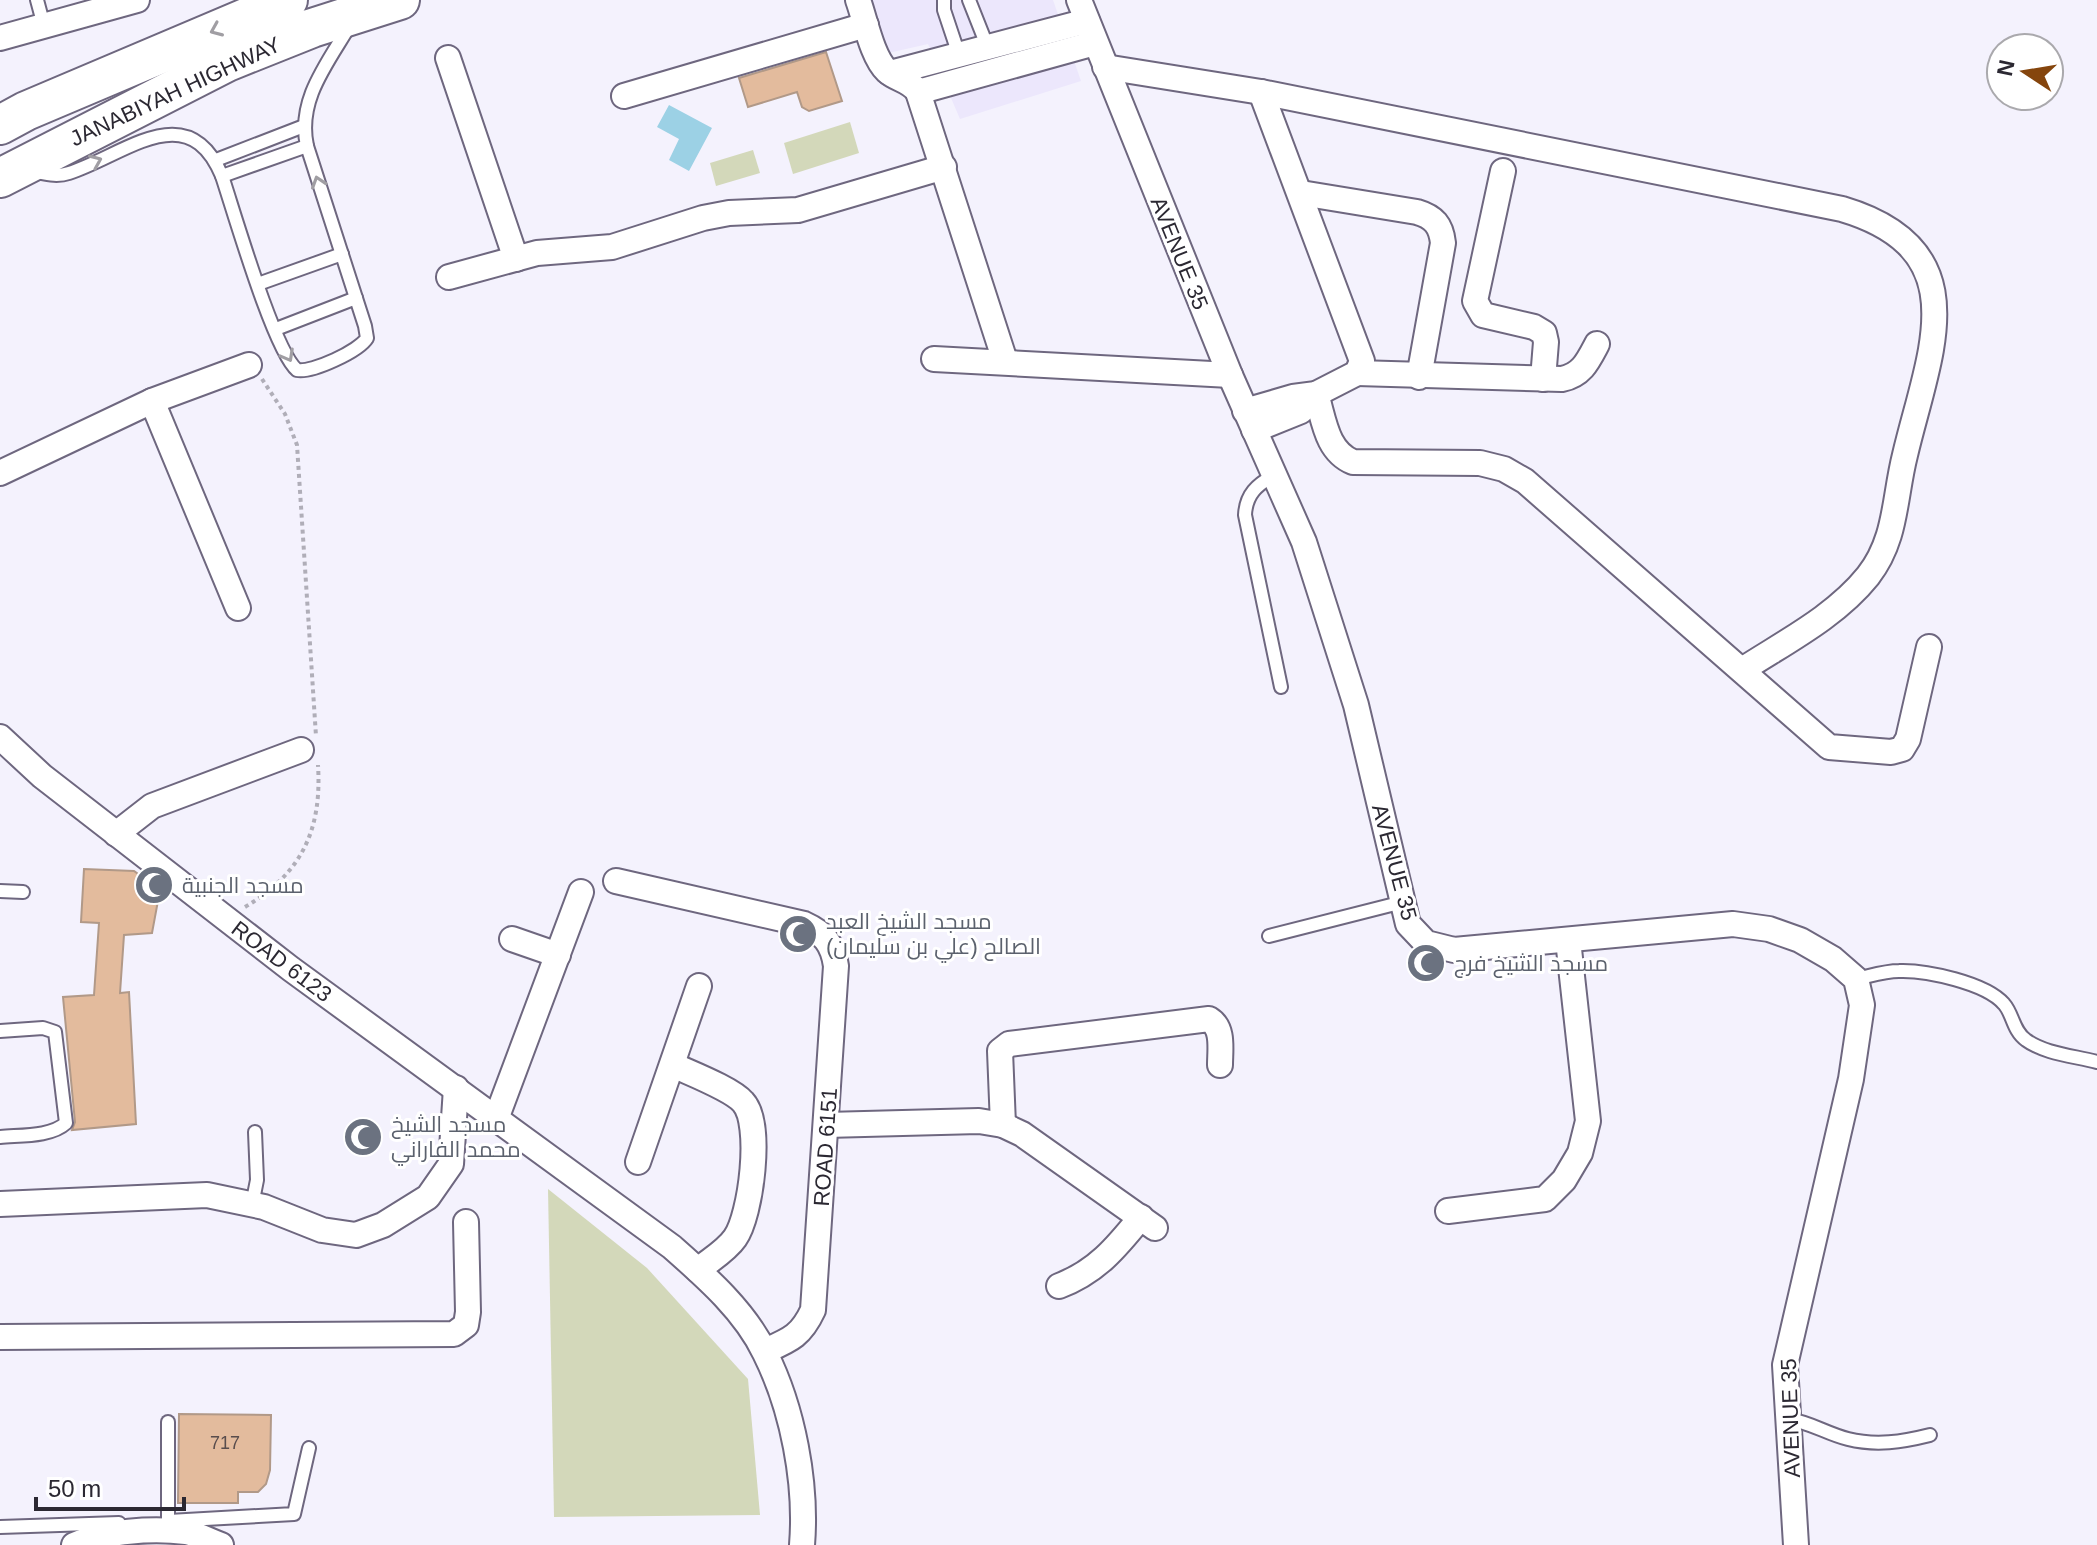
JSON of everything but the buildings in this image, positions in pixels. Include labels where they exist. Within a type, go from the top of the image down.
[{"type":"main road","name":"JANABIYAH HIGHWAY","points":[[0,125],[26,111],[288,0]]},
{"type":"main road","name":"JANABIYAH HIGHWAY","points":[[11,172],[227,62],[400,0]]},
{"type":"street","points":[[0,38],[137,0]]},
{"type":"street","points":[[858,0],[880,62],[890,73],[908,82],[918,92],[1005,361]]},
{"type":"street","points":[[890,73],[963,67],[997,71],[1087,21]]},
{"type":"street","points":[[918,92],[963,67],[988,48],[1087,21]]},
{"type":"street","name":"AVENUE 35","points":[[1087,21],[1230,375],[1304,542],[1356,705],[1408,924],[1426,943],[1454,950],[1733,924],[1769,929],[1800,940],[1833,959],[1856,979],[1862,1005],[1851,1079],[1788,1347],[1785,1381],[1796,1545]]},
{"type":"street","points":[[624,96],[866,25]]},
{"type":"street","points":[[988,48],[997,71]]},
{"type":"street","points":[[448,58],[516,259]]},
{"type":"street","points":[[1105,67],[1261,92],[1842,209],[1874,219],[1901,237],[1922,262],[1935,292],[1936,329],[1903,461],[1891,533],[1867,577],[1831,611],[1742,670]]},
{"type":"street","points":[[1250,420],[1293,397],[1316,394],[1361,368],[1361,354],[1261,92]]},
{"type":"street","points":[[449,277],[537,253],[612,247],[703,218],[729,213],[798,210],[944,167]]},
{"type":"street","points":[[1503,171],[1475,301],[1483,315],[1534,327],[1544,333],[1543,379]]},
{"type":"street","points":[[1301,193],[1417,212],[1428,215],[1436,222],[1442,232],[1443,243],[1419,377]]},
{"type":"street","points":[[1357,373],[1562,379],[1578,374],[1597,344]]},
{"type":"street","points":[[934,359],[1230,375]]},
{"type":"street","points":[[0,473],[152,401],[249,365]]},
{"type":"street","points":[[1316,394],[1330,440],[1343,458],[1353,462],[1480,463],[1504,469],[1525,481],[1829,747],[1897,752],[1906,744],[1929,647]]},
{"type":"street","points":[[152,401],[238,608]]},
{"type":"street","name":"ROAD 6123","points":[[0,737],[42,776],[226,919],[672,1247],[738,1313],[765,1351]]},
{"type":"street","points":[[116,834],[152,806],[311,752]]},
{"type":"street","name":"ROAD 6151","points":[[616,881],[804,924],[817,930],[834,952],[836,966],[813,1310],[805,1328],[791,1340],[765,1351]]},
{"type":"street","points":[[496,1119],[581,892]]},
{"type":"street","points":[[512,939],[558,955]]},
{"type":"street","points":[[1448,1211],[1545,1199],[1564,1180],[1580,1153],[1588,1121],[1568,940]]},
{"type":"street","points":[[638,1162],[699,986]]},
{"type":"street","points":[[1003,1125],[1000,1051],[1009,1044],[1209,1019],[1215,1022],[1220,1032],[1220,1065]]},
{"type":"street","points":[[673,1065],[741,1098],[750,1111],[754,1127],[750,1182],[736,1237],[698,1270]]},
{"type":"street","points":[[0,1204],[207,1195],[252,1205],[322,1230],[356,1235],[383,1225],[428,1197],[451,1164],[456,1088]]},
{"type":"street","points":[[826,1125],[979,1121],[1003,1125],[1022,1134],[1148,1223],[1081,1278],[1059,1286]]},
{"type":"street","points":[[0,1337],[454,1334],[466,1325],[468,1312],[466,1222]]},
{"type":"street","points":[[765,1351],[784,1403],[798,1467],[802,1545]]},
{"type":"street","points":[[74,1545],[96,1535],[158,1532],[188,1532],[221,1545]]},
{"type":"lane","points":[[37,0],[44,26]]},
{"type":"lane","points":[[944,0],[944,10],[963,67]]},
{"type":"lane","points":[[969,0],[988,48]]},
{"type":"lane","points":[[11,172],[67,174],[159,134],[191,138],[205,146],[216,160],[258,284],[291,365],[297,370],[312,369],[364,344],[367,332],[307,146],[304,126],[304,113],[313,87],[358,13]]},
{"type":"lane","points":[[216,160],[304,126]]},
{"type":"lane","points":[[222,176],[307,146]]},
{"type":"lane","points":[[258,284],[342,254]]},
{"type":"lane","points":[[276,329],[356,298]]},
{"type":"lane","points":[[1274,475],[1256,485],[1245,503],[1245,515],[1281,687]]},
{"type":"lane","points":[[0,891],[23,892]]},
{"type":"lane","points":[[1269,936],[1403,902]]},
{"type":"lane","points":[[1856,979],[1900,971],[1948,978],[1990,991],[2006,1005],[2023,1039],[2038,1047],[2097,1062]]},
{"type":"lane","points":[[0,1031],[43,1028],[55,1032],[66,1123],[60,1129],[46,1132],[0,1137]]},
{"type":"lane","points":[[252,1205],[257,1180],[255,1132]]},
{"type":"lane","points":[[1788,1419],[1803,1421],[1847,1439],[1891,1444],[1930,1435]]},
{"type":"lane","points":[[168,1422],[168,1521]]},
{"type":"lane","points":[[0,1527],[294,1514],[309,1448]]},
{"type":"path","points":[[226,919],[268,893],[286,877],[305,849],[315,820],[319,793],[311,752],[297,445],[285,414],[249,365]]},
{"type":"shaded area","points":[[867,0],[1053,0],[1081,81],[960,119],[928,44],[884,54]]},
{"type":"green space","points":[[850,122],[859,153],[793,174],[784,143]]},
{"type":"green space","points":[[753,150],[760,173],[716,186],[710,163]]},
{"type":"green space","points":[[548,1189],[647,1268],[748,1379],[760,1515],[554,1517]]},
{"type":"water","points":[[669,105],[712,128],[689,171],[669,160],[679,139],[657,127]]},
{"type":"place","name":"مسجد الجنبية","points":[[154,885]]},
{"type":"place","name":"مسجد الشيخ العبد الصالح (علي بن سليمان)","points":[[798,934]]},
{"type":"place","name":"مسجد الشيخ فرج","points":[[1426,963]]},
{"type":"place","name":"مسجد الشيخ محمد الفاراني","points":[[363,1137]]}]
